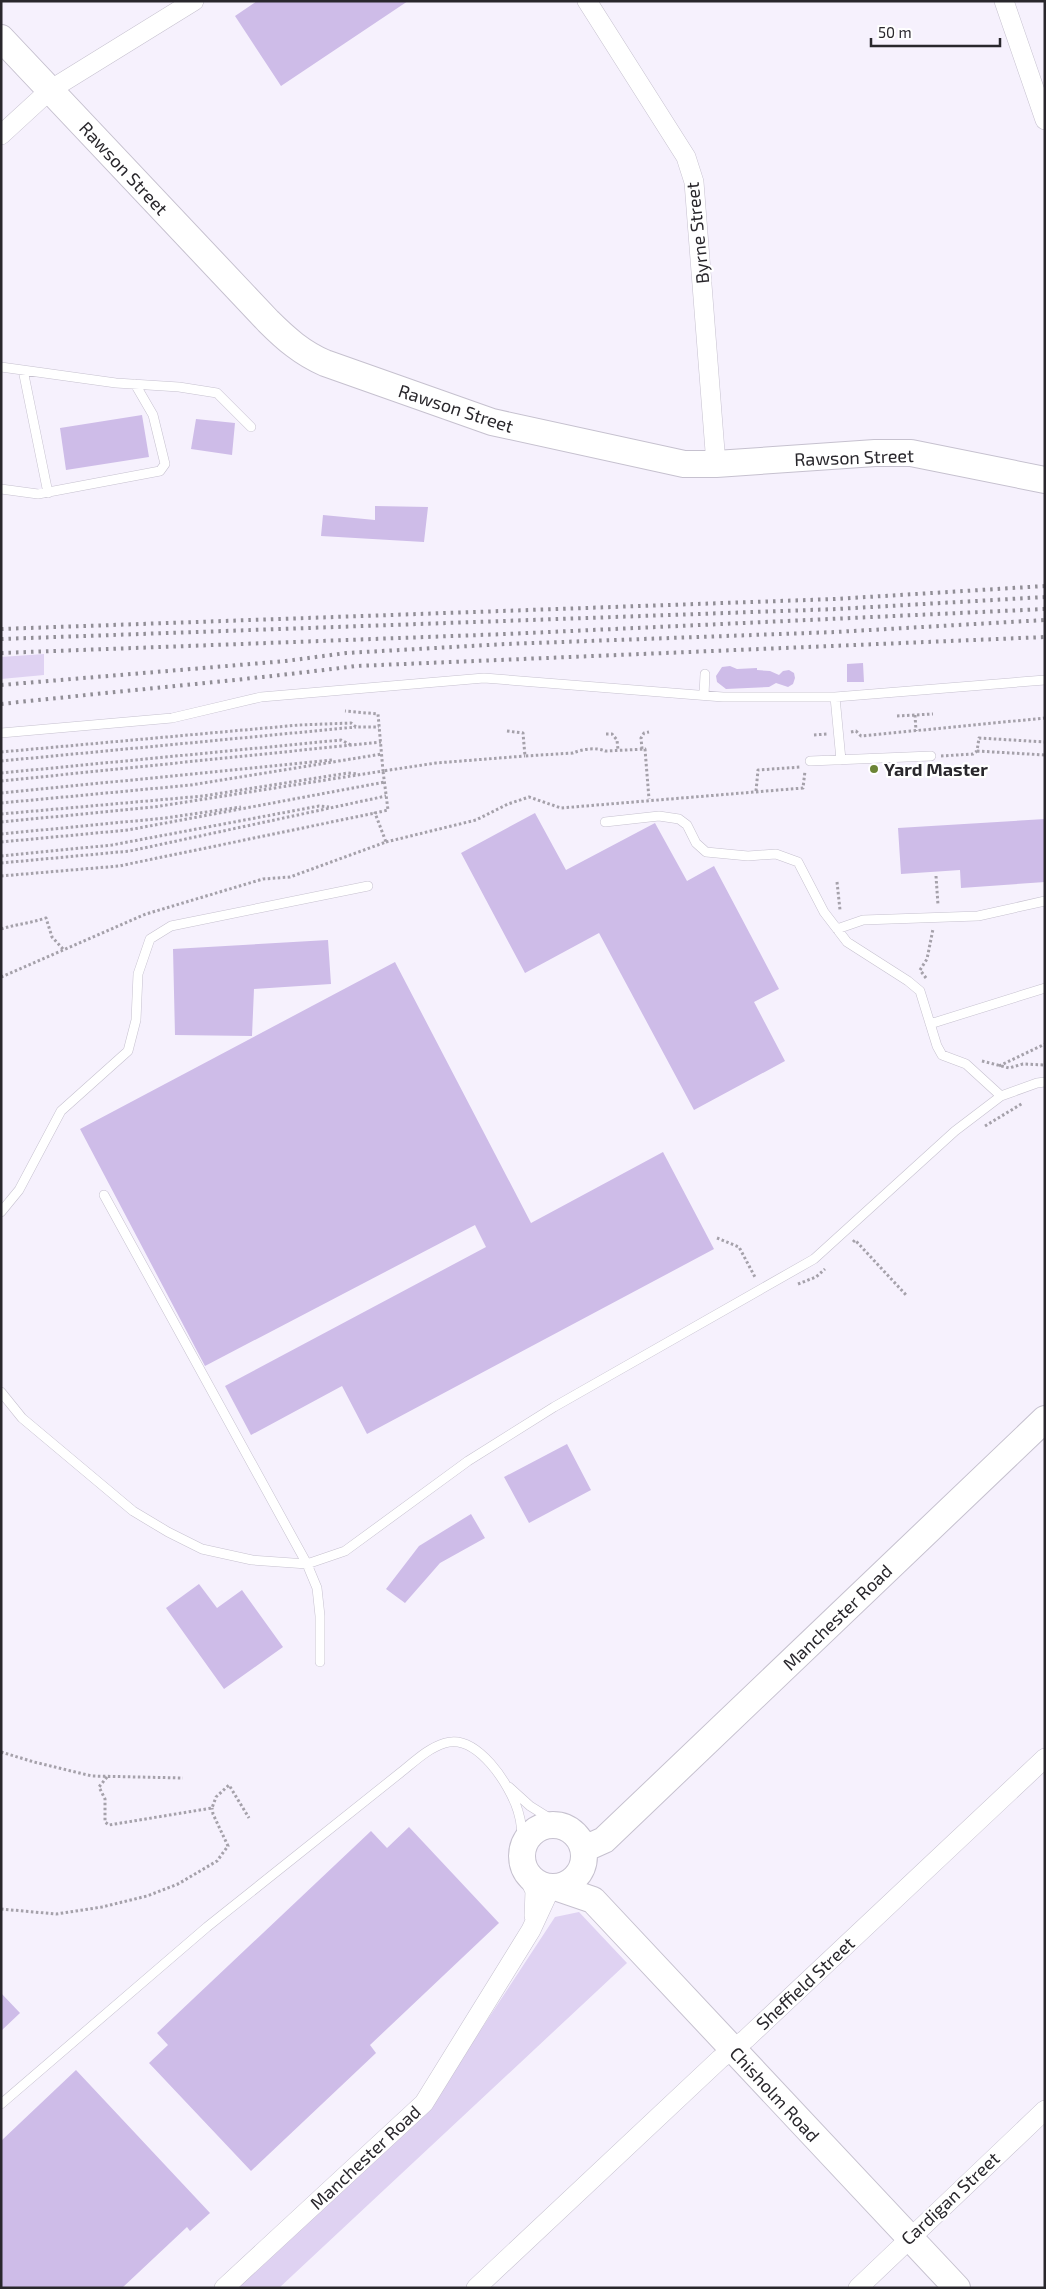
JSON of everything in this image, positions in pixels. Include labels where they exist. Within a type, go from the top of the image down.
[{"type":"main road","name":"Rawson Street","points":[[1,38],[268,322],[308,356],[492,422],[684,464],[716,464],[875,453],[911,453],[1045,480]]},
{"type":"main road","name":"Manchester Road","points":[[576,1841],[586,1834],[600,1831],[629,1816],[1045,1419]]},
{"type":"main road","points":[[576,1841],[581,1870],[574,1879],[565,1885],[545,1883],[522,1858],[522,1848],[532,1832],[552,1824],[576,1841],[593,1900]]},
{"type":"main road","name":"Chisholm Road","points":[[545,1883],[593,1900],[957,2288]]},
{"type":"street","points":[[1,134],[50,90],[194,1]]},
{"type":"street","name":"Byrne Street","points":[[587,1],[686,157],[694,182],[716,464]]},
{"type":"street","points":[[1004,1],[1036,69],[1045,120]]},
{"type":"street","name":"Sheffield Street","points":[[476,2288],[1045,1758]]},
{"type":"street","name":"Manchester Road","points":[[224,2288],[424,2103],[531,1930],[545,1883]]},
{"type":"street","name":"Manchester Road","points":[[531,1930],[536,1908],[535,1891],[545,1883]]},
{"type":"street","name":"Cardigan Street","points":[[858,2288],[1045,2110]]},
{"type":"lane","points":[[1,367],[135,384],[179,387],[216,393],[251,427]]},
{"type":"lane","points":[[23,370],[48,493]]},
{"type":"lane","points":[[1,489],[38,494],[48,493],[160,471],[165,464],[153,415],[135,384]]},
{"type":"lane","points":[[704,695],[705,674]]},
{"type":"lane","points":[[1,733],[172,718],[261,697],[484,678],[704,695],[835,698],[1045,680]]},
{"type":"lane","points":[[835,698],[841,760]]},
{"type":"lane","points":[[810,761],[931,756]]},
{"type":"lane","points":[[605,822],[659,816],[679,819],[687,826],[696,843],[706,852],[748,856],[776,854],[798,862],[824,912],[847,942],[908,981],[920,991],[937,1046],[942,1055],[966,1064],[1001,1096]]},
{"type":"lane","points":[[1,1212],[19,1190],[61,1111],[128,1051],[136,1020],[138,974],[150,939],[171,926],[368,886]]},
{"type":"lane","points":[[837,929],[863,920],[978,916],[1045,901]]},
{"type":"lane","points":[[930,1024],[1045,988]]},
{"type":"lane","points":[[1,1392],[22,1418],[133,1511],[168,1532],[202,1549],[252,1560],[307,1564],[345,1551],[468,1461],[554,1407],[814,1259],[956,1131],[1001,1096],[1045,1082]]},
{"type":"lane","points":[[104,1195],[307,1564],[317,1588],[320,1616],[320,1662]]},
{"type":"lane","points":[[1,2104],[207,1927],[426,1752],[446,1742],[462,1743],[476,1749],[504,1782],[530,1806],[576,1841]]},
{"type":"lane","points":[[504,1782],[517,1808],[522,1827],[522,1848]]},
{"type":"path","points":[[1,876],[119,866],[388,810],[378,714],[345,711]]},
{"type":"path","points":[[897,716],[933,714]]},
{"type":"path","points":[[915,715],[916,731]]},
{"type":"path","points":[[814,735],[856,731],[861,736],[1045,718]]},
{"type":"path","points":[[1,752],[299,725],[350,723],[356,727]]},
{"type":"path","points":[[1,761],[379,726]]},
{"type":"path","points":[[507,731],[523,732],[525,756]]},
{"type":"path","points":[[642,749],[641,738],[644,733],[649,732]]},
{"type":"path","points":[[606,734],[612,734],[617,740],[618,750]]},
{"type":"path","points":[[977,751],[978,738],[1045,742]]},
{"type":"path","points":[[1,773],[341,740],[352,745]]},
{"type":"path","points":[[1,781],[381,742]]},
{"type":"path","points":[[1,822],[154,807],[436,763],[573,753],[580,750],[600,749],[605,751],[645,748],[649,799]]},
{"type":"path","points":[[931,756],[960,756],[973,754],[977,751],[1045,755]]},
{"type":"path","points":[[1,803],[192,785],[382,754]]},
{"type":"path","points":[[1,794],[326,760],[338,761]]},
{"type":"path","points":[[1,977],[146,914],[263,880],[290,877],[386,842],[476,820],[508,804],[529,797],[561,808],[649,799],[756,792],[803,788],[805,767],[758,770],[756,792]]},
{"type":"path","points":[[1,814],[203,796],[348,773],[364,774]]},
{"type":"path","points":[[1,842],[128,830],[385,782]]},
{"type":"path","points":[[1,863],[130,851],[386,796]]},
{"type":"path","points":[[1,834],[165,818],[271,803]]},
{"type":"path","points":[[1,856],[112,845],[319,806],[335,807]]},
{"type":"path","points":[[375,813],[386,842]]},
{"type":"path","points":[[928,985],[926,978],[920,970],[927,960],[936,918],[938,906],[936,876]]},
{"type":"path","points":[[1,929],[18,924],[25,925],[46,918],[52,937],[63,949]]},
{"type":"path","points":[[999,1066],[1045,1044]]},
{"type":"path","points":[[975,1059],[1009,1068],[1022,1064],[1045,1065]]},
{"type":"path","points":[[977,1131],[1026,1102]]},
{"type":"path","points":[[855,1240],[862,1234]]},
{"type":"path","points":[[864,1249],[907,1296]]},
{"type":"path","points":[[1,1752],[44,1765],[92,1776],[183,1778]]},
{"type":"path","points":[[107,1777],[99,1787],[105,1799],[105,1822],[109,1825],[212,1808]]},
{"type":"path","points":[[1,1909],[56,1914],[102,1907],[138,1898],[178,1884],[217,1861],[228,1846],[212,1808],[216,1797],[229,1785],[249,1818]]},
{"type":"shaded area","points":[[44,654],[44,675],[1,679],[1,657]]},
{"type":"shaded area","points":[[579,1912],[627,1963],[279,2288],[237,2288],[428,2110],[555,1917]]},
{"type":"building","points":[[257,1],[408,1],[281,86],[235,16]]},
{"type":"building","points":[[142,415],[149,457],[66,470],[60,428]]},
{"type":"building","points":[[196,419],[235,423],[232,455],[191,449]]},
{"type":"building","points":[[375,506],[428,507],[424,542],[321,536],[323,515],[375,520]]},
{"type":"building","points":[[863,663],[864,682],[847,682],[847,664]]},
{"type":"building","points":[[730,666],[737,669],[757,668],[757,670],[770,671],[779,675],[783,671],[789,670],[794,673],[795,678],[793,684],[788,687],[776,683],[769,687],[726,689],[717,682],[716,676],[722,667]]},
{"type":"building","points":[[535,813],[566,870],[655,823],[687,881],[714,866],[779,989],[754,1002],[785,1061],[694,1110],[599,933],[525,973],[461,853]]},
{"type":"building","points":[[1045,819],[1045,882],[961,888],[960,870],[901,874],[898,828]]},
{"type":"building","points":[[328,940],[331,984],[254,989],[252,1036],[175,1035],[173,949]]},
{"type":"building","points":[[395,962],[531,1223],[663,1152],[714,1249],[367,1434],[342,1386],[251,1435],[225,1386],[486,1247],[475,1225],[205,1366],[80,1129]]},
{"type":"building","points":[[567,1444],[591,1490],[529,1523],[504,1477]]},
{"type":"building","points":[[471,1514],[485,1538],[440,1563],[405,1603],[386,1589],[419,1546]]},
{"type":"building","points":[[199,1584],[217,1608],[242,1590],[283,1647],[224,1689],[166,1608]]},
{"type":"building","points":[[409,1827],[499,1923],[370,2045],[376,2053],[251,2171],[149,2063],[168,2045],[157,2033],[371,1831],[387,1848]]},
{"type":"building","points":[[1,1993],[20,2013],[1,2031]]},
{"type":"building","points":[[76,2070],[210,2213],[190,2231],[187,2227],[122,2288],[1,2288],[1,2141]]},
{"type":"railway","points":[[1,629],[835,599],[1045,586]]},
{"type":"railway","points":[[1,639],[837,609],[1045,597]]},
{"type":"railway","points":[[1,653],[506,634],[1045,609]]},
{"type":"railway","points":[[1,685],[286,661],[346,653],[506,644],[835,632],[1045,620]]},
{"type":"railway","points":[[1,704],[356,666],[1045,637]]},
{"type":"place","name":"Yard Master","points":[[874,769]]}]
